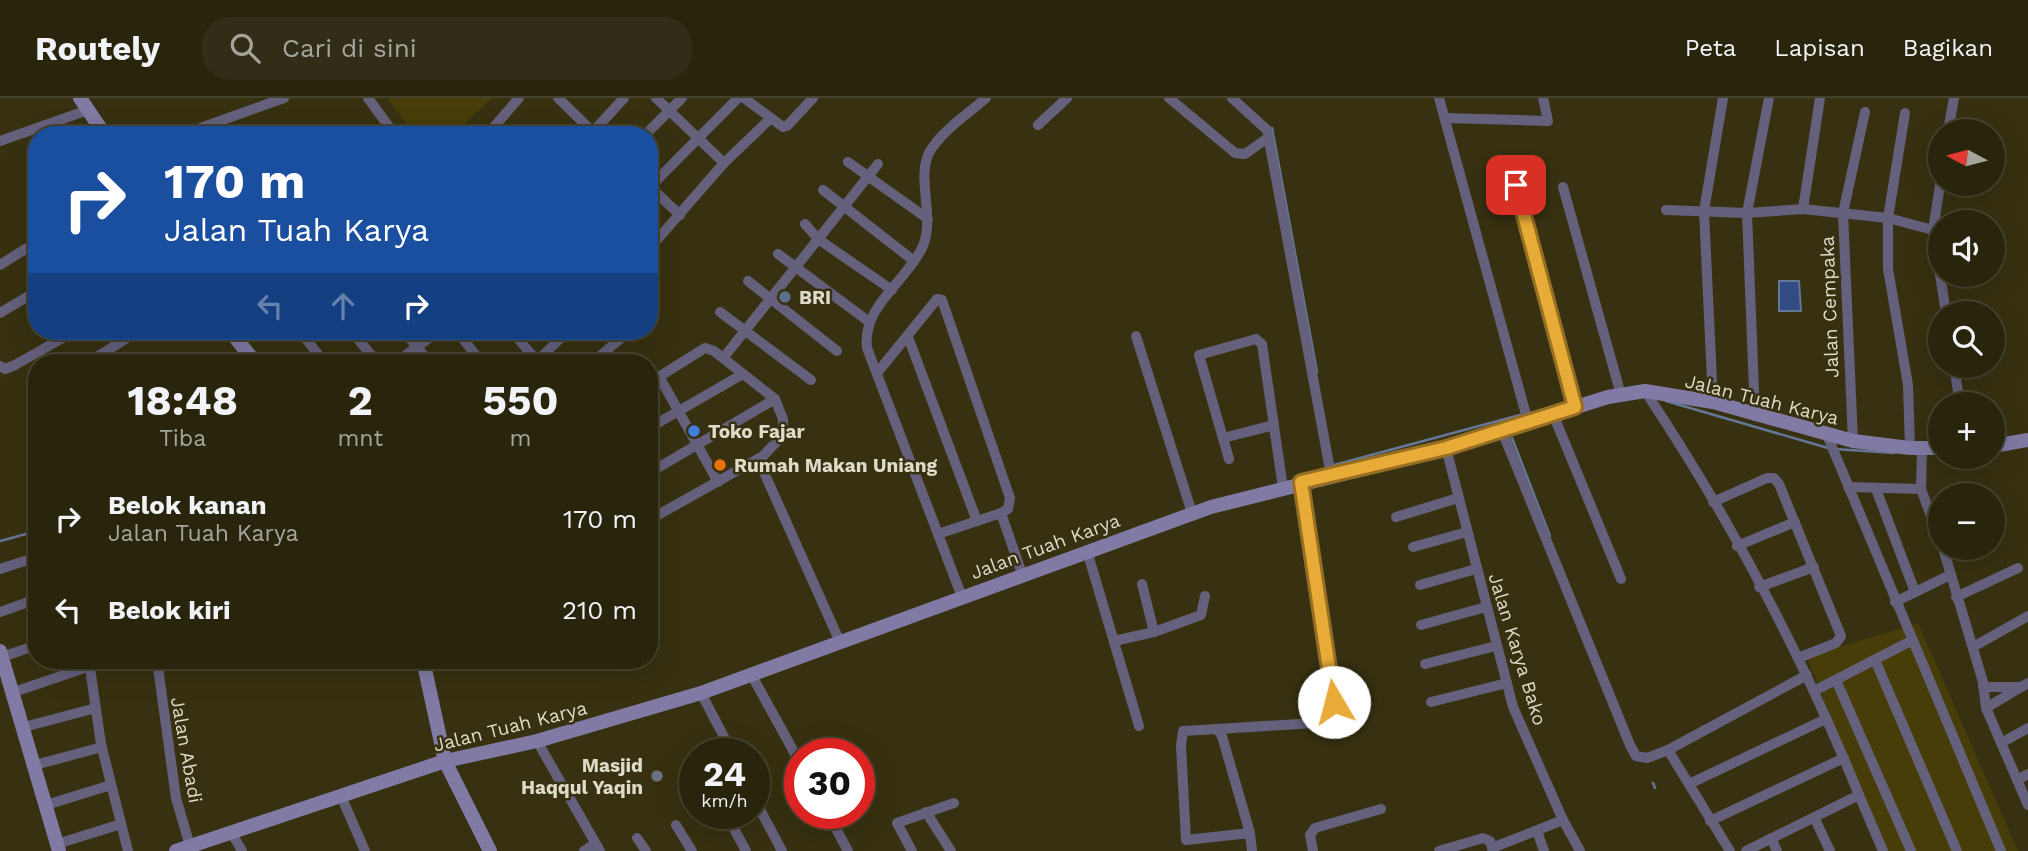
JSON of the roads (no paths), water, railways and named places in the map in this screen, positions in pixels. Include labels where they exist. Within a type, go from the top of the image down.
[{"type":"main road","points":[[84,104],[99,126]]},
{"type":"main road","points":[[237,340],[249,354]]},
{"type":"main road","name":"Jalan Tuah Karya","points":[[183,849],[444,761],[537,741],[701,693],[1192,513],[1301,482],[1446,448],[1621,395],[1645,391],[1713,402],[1755,416],[1853,441],[1928,448]]},
{"type":"main road","points":[[2005,444],[2028,440]]},
{"type":"main road","points":[[1,654],[58,848]]},
{"type":"main road","points":[[425,669],[444,761],[491,851]]},
{"type":"street","points":[[206,126],[284,98]]},
{"type":"street","points":[[368,98],[388,126]]},
{"type":"street","points":[[495,126],[519,98]]},
{"type":"street","points":[[558,98],[586,126]]},
{"type":"street","points":[[601,126],[624,98]]},
{"type":"street","points":[[656,98],[724,163]]},
{"type":"street","points":[[654,126],[682,98]]},
{"type":"street","points":[[658,179],[738,98]]},
{"type":"street","points":[[744,98],[756,102],[778,126],[788,126],[813,98]]},
{"type":"street","points":[[962,597],[867,348],[868,321],[922,248],[928,219],[927,156],[936,143],[986,98]]},
{"type":"street","points":[[1038,125],[1066,98]]},
{"type":"street","points":[[1169,98],[1235,153],[1245,154],[1269,137]]},
{"type":"street","points":[[1232,98],[1264,124],[1269,137],[1331,475]]},
{"type":"street","points":[[1439,98],[1528,422]]},
{"type":"street","points":[[1445,118],[1548,121],[1543,98]]},
{"type":"street","points":[[1713,402],[1704,211],[1723,98]]},
{"type":"street","points":[[1755,416],[1747,213],[1769,98]]},
{"type":"street","points":[[1803,209],[1820,98]]},
{"type":"street","points":[[1950,119],[1954,98]]},
{"type":"street","points":[[34,126],[84,104]]},
{"type":"street","name":"Jalan Cempaka","points":[[1853,441],[1843,213],[1865,112]]},
{"type":"street","points":[[1905,113],[1888,218],[1888,269],[1908,385],[1921,489],[1928,508]]},
{"type":"street","points":[[658,239],[724,163],[770,119]]},
{"type":"street","points":[[0,141],[28,129]]},
{"type":"street","points":[[1510,160],[1575,407]]},
{"type":"street","points":[[848,162],[928,219]]},
{"type":"street","points":[[724,357],[794,265],[878,164]]},
{"type":"street","points":[[1563,187],[1621,395]]},
{"type":"street","points":[[823,190],[914,261]]},
{"type":"street","points":[[658,194],[680,215]]},
{"type":"street","points":[[1666,211],[1747,213],[1803,209],[1888,218],[1928,229]]},
{"type":"street","points":[[805,224],[818,239],[892,290]]},
{"type":"street","points":[[0,265],[28,250]]},
{"type":"street","points":[[778,254],[868,321]]},
{"type":"street","points":[[748,281],[837,351]]},
{"type":"street","points":[[0,313],[28,296]]},
{"type":"street","points":[[877,373],[937,299],[942,300],[1010,498],[1008,509],[1001,513],[938,534]]},
{"type":"street","points":[[720,312],[811,380]]},
{"type":"street","points":[[1136,336],[1192,513]]},
{"type":"street","points":[[908,337],[977,521]]},
{"type":"street","points":[[1229,459],[1199,355],[1250,338],[1262,344],[1283,488]]},
{"type":"street","points":[[34,354],[59,340]]},
{"type":"street","points":[[102,354],[124,340]]},
{"type":"street","points":[[307,340],[318,354]]},
{"type":"street","points":[[359,340],[370,354]]},
{"type":"street","points":[[412,340],[423,354]]},
{"type":"street","points":[[408,354],[427,340]]},
{"type":"street","points":[[464,340],[475,354]]},
{"type":"street","points":[[520,340],[531,354]]},
{"type":"street","points":[[545,354],[559,340]]},
{"type":"street","points":[[602,354],[619,340]]},
{"type":"street","points":[[658,515],[718,482],[758,459],[783,435],[783,419],[775,400],[724,357],[705,348],[660,378],[718,482]]},
{"type":"street","points":[[0,366],[5,369],[28,358]]},
{"type":"street","points":[[658,422],[743,373]]},
{"type":"street","points":[[1645,391],[1713,502],[1807,675],[1883,851]]},
{"type":"street","points":[[658,468],[775,400]]},
{"type":"street","points":[[1553,414],[1621,579]]},
{"type":"street","points":[[1223,438],[1274,425]]},
{"type":"street","points":[[1502,431],[1636,756],[1647,758],[1668,750],[1807,675]]},
{"type":"street","points":[[1827,435],[2001,851]]},
{"type":"street","name":"Jalan Karya Bako","points":[[1446,448],[1513,707],[1563,820],[1580,851]]},
{"type":"street","points":[[758,459],[840,642]]},
{"type":"street","points":[[1713,502],[1774,478],[1814,567],[1840,639],[1798,658]]},
{"type":"street","points":[[1250,833],[1186,840],[1181,735],[1183,731],[1331,722],[1337,717],[1301,482]]},
{"type":"street","points":[[1848,487],[1921,489]]},
{"type":"street","points":[[1876,489],[1914,592]]},
{"type":"street","points":[[1396,516],[1458,498]]},
{"type":"street","points":[[1001,513],[1022,574]]},
{"type":"street","points":[[1737,546],[1795,522]]},
{"type":"street","points":[[1413,547],[1467,532]]},
{"type":"street","points":[[1087,551],[1139,726]]},
{"type":"street","points":[[0,569],[28,560]]},
{"type":"street","points":[[1947,560],[1973,647],[1986,708],[2028,805]]},
{"type":"street","points":[[1759,587],[1814,567]]},
{"type":"street","points":[[1956,597],[2018,568]]},
{"type":"street","points":[[1420,585],[1476,569]]},
{"type":"street","points":[[1895,602],[1951,575]]},
{"type":"street","points":[[1142,584],[1154,632]]},
{"type":"street","points":[[1114,641],[1154,632],[1201,615],[1205,596]]},
{"type":"street","points":[[0,612],[28,602]]},
{"type":"street","points":[[1421,625],[1486,607]]},
{"type":"street","points":[[1973,647],[2028,616]]},
{"type":"street","points":[[1814,691],[1911,641]]},
{"type":"street","points":[[1425,664],[1496,646]]},
{"type":"street","points":[[1,654],[28,647]]},
{"type":"street","points":[[1875,660],[1957,851]]},
{"type":"street","points":[[14,692],[87,669]]},
{"type":"street","points":[[90,669],[102,747],[128,851]]},
{"type":"street","name":"Jalan Abadi","points":[[158,669],[183,849]]},
{"type":"street","points":[[751,674],[786,738]]},
{"type":"street","points":[[1836,680],[1911,851]]},
{"type":"street","points":[[1431,702],[1507,683]]},
{"type":"street","points":[[1983,687],[2025,685]]},
{"type":"street","points":[[1986,708],[2025,685]]},
{"type":"street","points":[[701,693],[725,738]]},
{"type":"street","points":[[24,727],[96,708]]},
{"type":"street","points":[[1689,784],[1826,719]]},
{"type":"street","points":[[2001,743],[2028,728]]},
{"type":"street","points":[[1217,729],[1225,741],[1250,833],[1252,851]]},
{"type":"street","points":[[537,741],[598,847],[584,851]]},
{"type":"street","points":[[34,765],[102,747]]},
{"type":"street","points":[[1668,750],[1730,851]]},
{"type":"street","points":[[1710,821],[1844,758]]},
{"type":"street","points":[[2017,780],[2028,774]]},
{"type":"street","points":[[46,805],[111,785]]},
{"type":"street","points":[[1745,851],[1815,819],[1859,795]]},
{"type":"street","points":[[341,796],[365,851]]},
{"type":"street","points":[[912,851],[897,822],[954,803]]},
{"type":"street","points":[[1302,851],[1315,828],[1381,809]]},
{"type":"street","points":[[926,813],[951,851]]},
{"type":"street","points":[[1815,819],[1830,851]]},
{"type":"street","points":[[1439,851],[1476,838],[1489,841],[1493,850],[1563,820]]},
{"type":"street","points":[[58,848],[121,824]]},
{"type":"street","points":[[676,825],[692,851]]},
{"type":"street","points":[[770,828],[782,851]]},
{"type":"street","points":[[734,829],[746,851]]},
{"type":"street","points":[[836,829],[848,851]]},
{"type":"street","points":[[1537,831],[1544,851]]},
{"type":"street","points":[[231,832],[242,851]]},
{"type":"street","points":[[1310,835],[1313,851]]},
{"type":"street","points":[[637,838],[646,851]]},
{"type":"street","points":[[1771,838],[1777,851]]},
{"type":"water","points":[[1779,281],[1799,281],[1801,311],[1779,311]]},
{"type":"waterway","points":[[1272,128],[1317,372]]},
{"type":"waterway","points":[[1666,401],[1828,448]]},
{"type":"waterway","points":[[1334,465],[1520,415]]},
{"type":"waterway","points":[[1512,438],[1550,536]]},
{"type":"waterway","points":[[1835,449],[1894,453]]},
{"type":"waterway","points":[[0,541],[28,533]]},
{"type":"waterway","points":[[1653,783],[1655,788]]},
{"type":"place","name":"BRI","points":[[785,297]]},
{"type":"place","name":"Toko Fajar","points":[[694,431]]},
{"type":"place","name":"Rumah Makan Uniang","points":[[720,465]]},
{"type":"place","name":"Masjid Haqqul Yaqin","points":[[657,776]]}]
